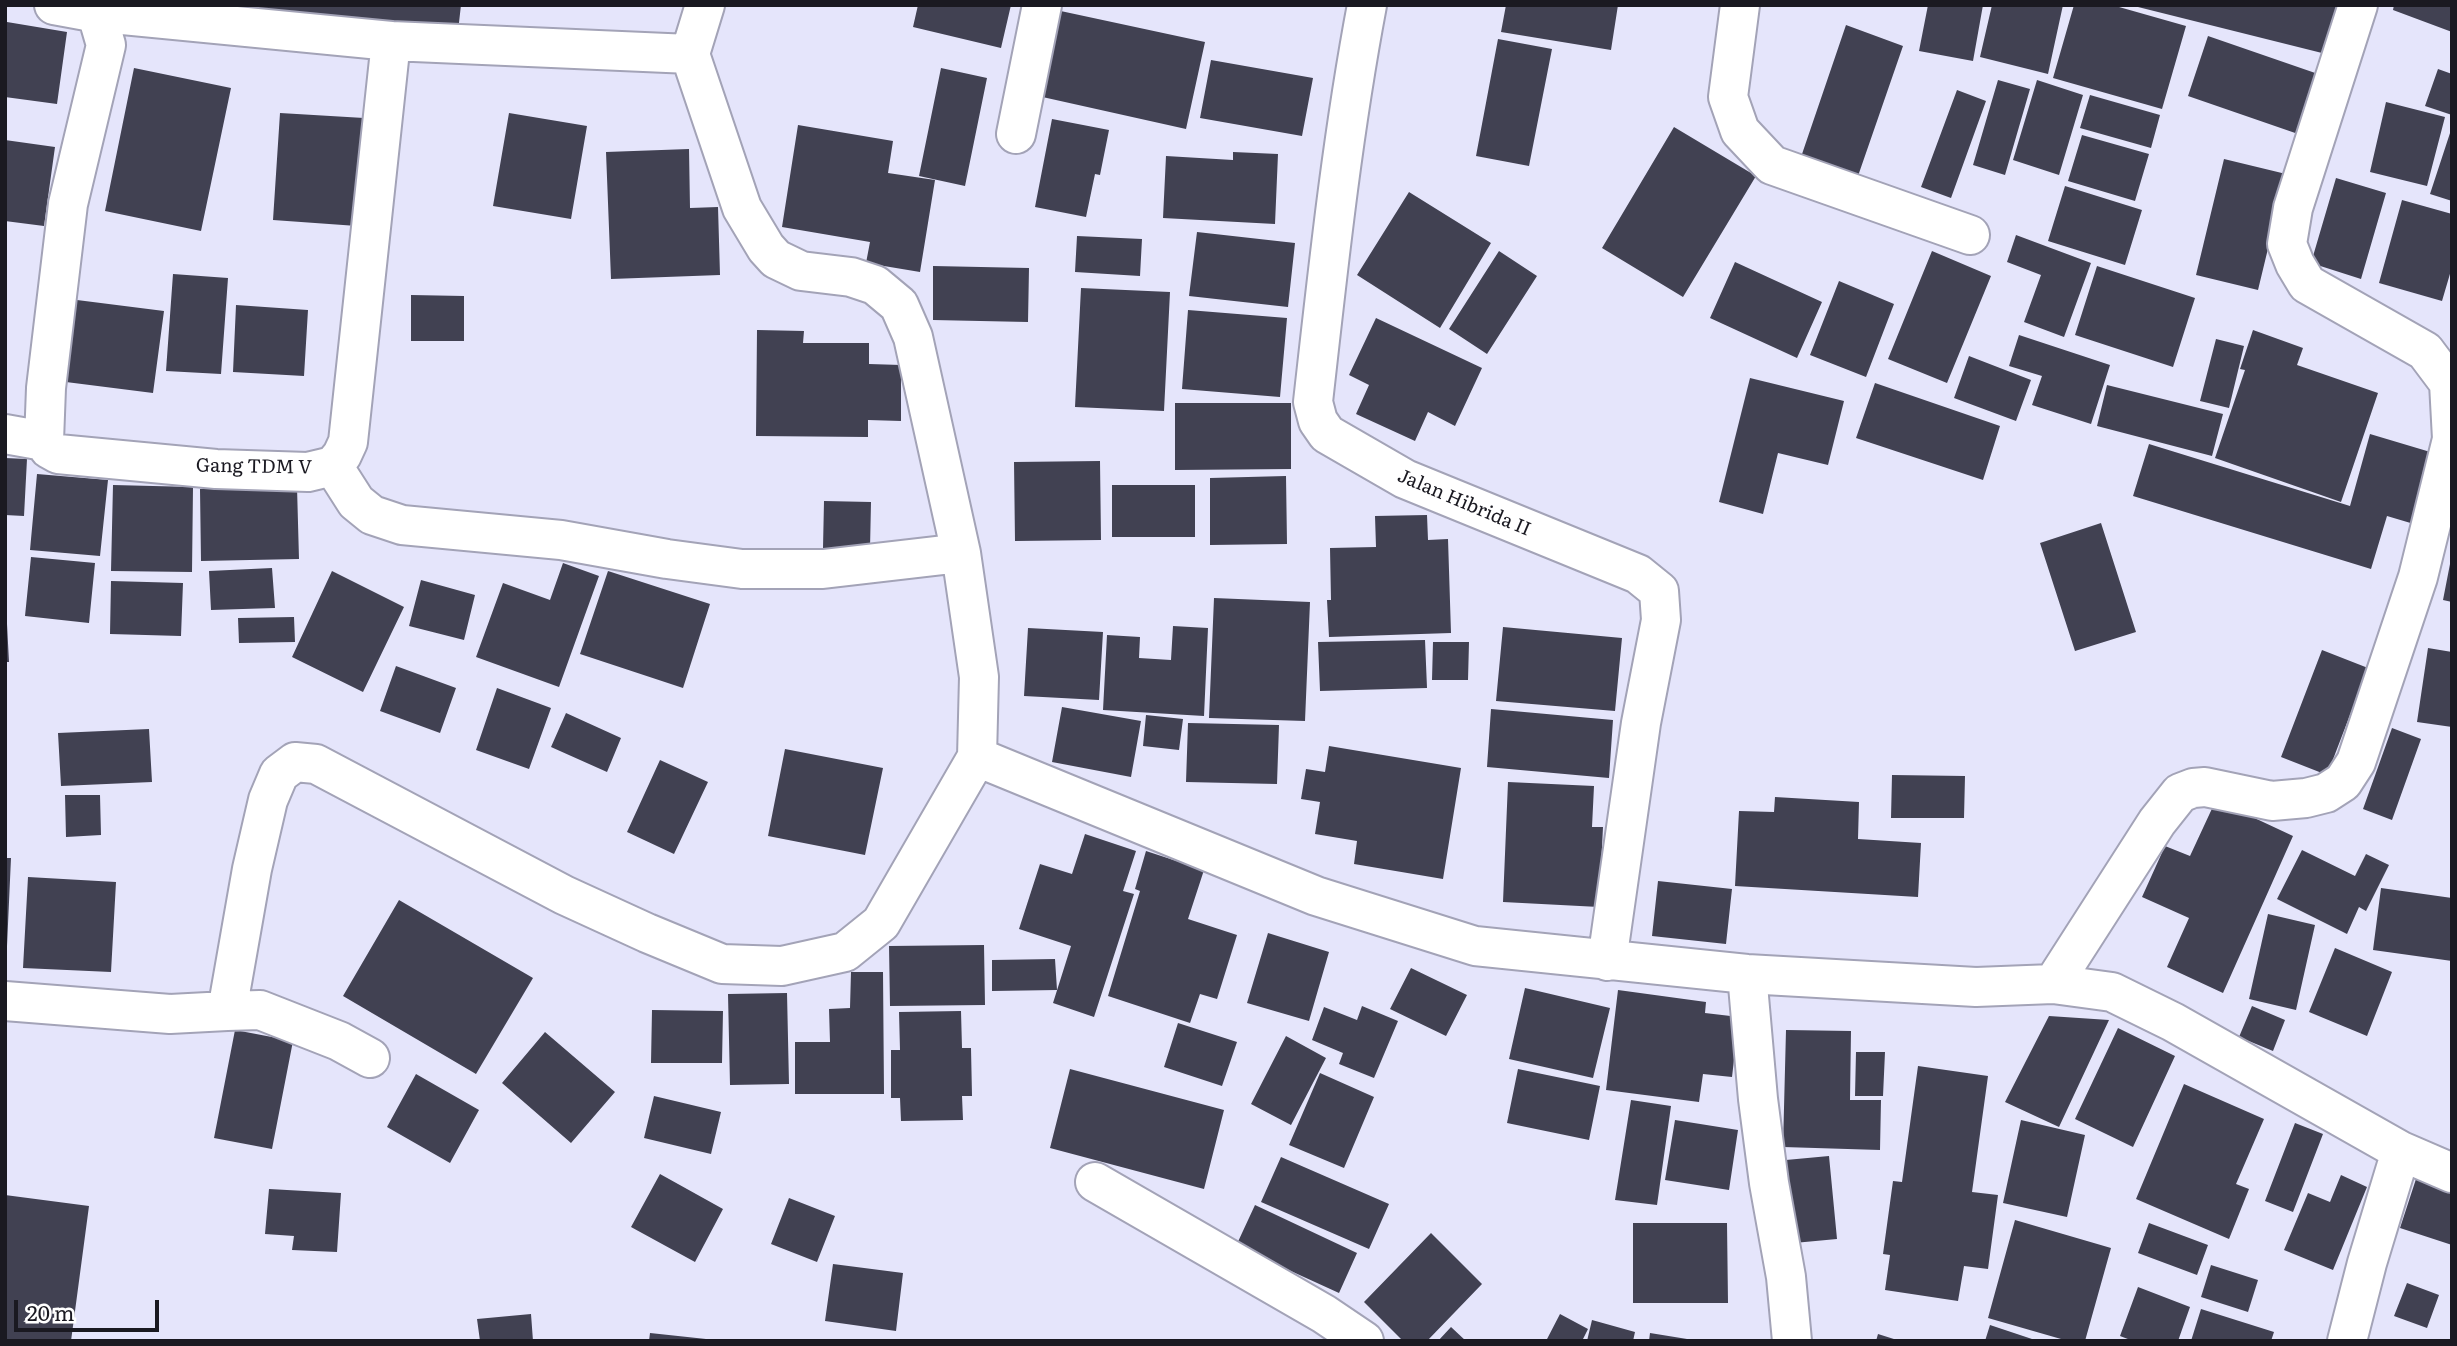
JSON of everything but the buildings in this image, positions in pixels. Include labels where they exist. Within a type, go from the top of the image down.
[{"type":"street","points":[[54,5],[92,12],[391,41],[690,54]]},
{"type":"street","points":[[227,1011],[268,800],[279,774],[295,762],[316,764],[564,895],[647,933],[722,964],[782,966],[845,952],[881,923],[977,757],[979,677],[961,552],[913,337],[899,305],[875,285],[850,277],[801,271],[776,259],[766,248],[742,208],[690,54],[705,5]]},
{"type":"street","points":[[1016,134],[1042,5]]},
{"type":"street","name":"Jalan Hibrida II","points":[[1367,5],[1349,97],[1313,402],[1318,421],[1327,434],[1405,479],[1638,574],[1659,591],[1661,620],[1641,723],[1607,961]]},
{"type":"street","points":[[1740,5],[1728,97],[1740,131],[1756,150],[1772,165],[1970,235]]},
{"type":"street","points":[[2053,984],[2157,822],[2180,793],[2205,787],[2272,801],[2326,793],[2343,782],[2356,762],[2418,578],[2452,439],[2450,383],[2425,351],[2307,284],[2287,244],[2293,208],[2358,5]]},
{"type":"street","points":[[44,441],[47,376],[68,204],[106,45],[99,21],[92,12]]},
{"type":"street","name":"Gang TDM V","points":[[5,435],[44,441],[49,449],[58,454],[216,469],[308,472],[333,466],[348,442],[391,41]]},
{"type":"street","points":[[333,466],[356,502],[372,515],[402,526],[561,540],[742,569],[822,569],[961,552]]},
{"type":"street","points":[[977,757],[1316,896],[1475,946],[1747,974],[1976,987],[2053,984],[2112,992],[2173,1022],[2401,1151],[2452,1173]]},
{"type":"street","points":[[1747,974],[1758,1099],[1769,1183],[1786,1277],[1792,1341]]},
{"type":"street","points":[[5,1001],[170,1014],[260,1010],[339,1041],[370,1058]]},
{"type":"street","points":[[2347,1341],[2401,1151]]},
{"type":"street","points":[[1095,1182],[1324,1314],[1364,1341]]}]
